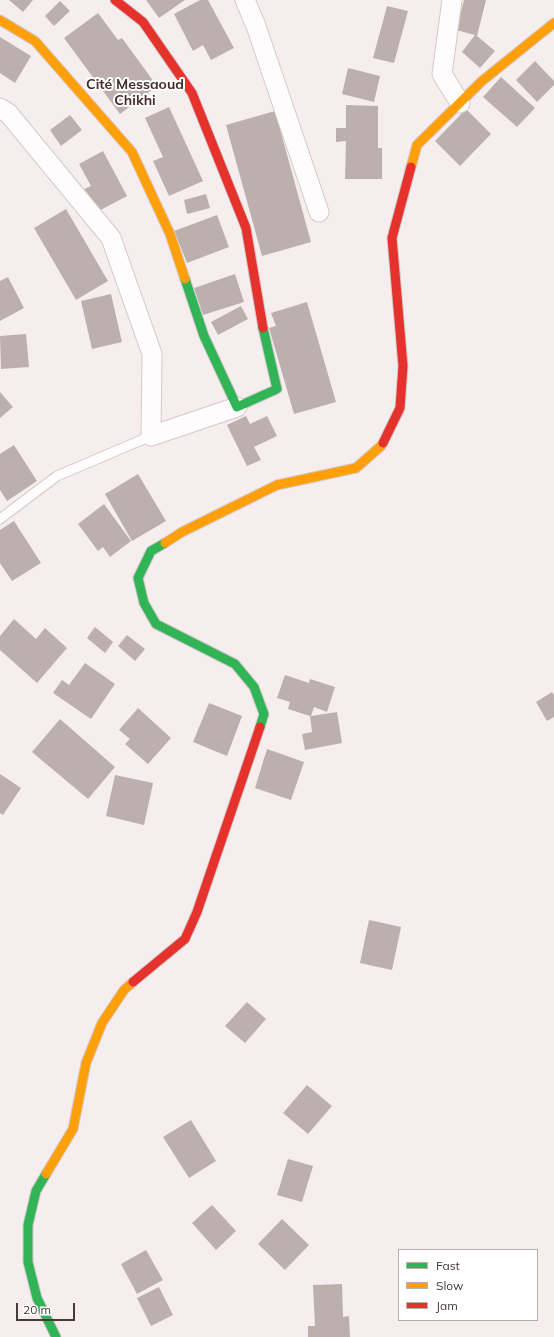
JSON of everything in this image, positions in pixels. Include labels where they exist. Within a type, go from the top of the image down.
[{"type":"street","points":[[0,108],[8,113],[111,238],[152,354],[150,436],[237,407],[277,389],[263,330],[246,228],[192,93],[142,22],[115,0]]},
{"type":"street","points":[[245,0],[256,26],[319,212]]},
{"type":"street","points":[[452,0],[442,74],[460,103]]},
{"type":"street","points":[[0,20],[35,41],[132,152],[170,234],[204,336],[237,407]]},
{"type":"street","points":[[56,1337],[37,1298],[28,1262],[28,1225],[36,1191],[73,1129],[86,1063],[102,1023],[124,990],[184,939],[197,912],[264,714],[254,687],[235,664],[156,624],[144,603],[138,578],[151,551],[182,532],[277,485],[356,468],[381,446],[400,408],[403,366],[392,238],[417,146],[482,81],[554,24]]},
{"type":"lane","points":[[0,519],[58,476],[150,436]]},
{"type":"building","points":[[9,0],[33,0],[23,12]]},
{"type":"building","points":[[146,0],[185,0],[159,18]]},
{"type":"building","points":[[200,0],[208,0],[234,48],[211,60],[203,45],[193,51],[174,14]]},
{"type":"building","points":[[464,0],[486,0],[477,36],[495,51],[480,68],[462,52],[475,35],[456,30]]},
{"type":"building","points":[[60,1],[70,11],[54,26],[45,16]]},
{"type":"building","points":[[387,6],[408,11],[394,63],[373,58]]},
{"type":"building","points":[[98,13],[118,40],[122,38],[157,86],[120,114],[64,38]]},
{"type":"building","points":[[0,37],[31,56],[15,83],[0,73]]},
{"type":"building","points":[[535,61],[554,81],[554,85],[537,102],[516,80]]},
{"type":"building","points":[[348,68],[380,76],[374,102],[342,94]]},
{"type":"building","points":[[501,77],[535,108],[517,127],[483,97]]},
{"type":"building","points":[[346,105],[378,106],[378,148],[382,148],[382,179],[345,179],[346,141],[336,142],[336,128],[346,128]]},
{"type":"building","points":[[169,107],[203,181],[169,196],[153,161],[163,157],[145,118]]},
{"type":"building","points":[[466,109],[491,134],[460,166],[435,141]]},
{"type":"building","points":[[275,111],[311,242],[262,256],[226,125]]},
{"type":"building","points":[[70,115],[82,130],[61,146],[50,130]]},
{"type":"building","points":[[103,151],[127,196],[95,213],[82,190],[91,186],[79,164]]},
{"type":"building","points":[[206,194],[210,208],[187,214],[184,200]]},
{"type":"building","points":[[66,209],[108,281],[76,300],[34,228]]},
{"type":"building","points":[[217,215],[229,247],[187,263],[174,231]]},
{"type":"building","points":[[235,274],[244,302],[203,315],[194,288]]},
{"type":"building","points":[[8,277],[24,308],[0,321],[0,281]]},
{"type":"building","points":[[111,294],[122,342],[92,349],[81,301]]},
{"type":"building","points":[[307,302],[336,402],[294,414],[269,328],[276,326],[271,313]]},
{"type":"building","points":[[241,306],[248,319],[218,335],[211,322]]},
{"type":"building","points":[[26,334],[29,367],[1,369],[0,336]]},
{"type":"building","points":[[0,392],[13,407],[0,418]]},
{"type":"building","points":[[246,416],[250,424],[267,416],[277,436],[254,447],[261,460],[247,466],[227,425]]},
{"type":"building","points":[[14,445],[37,481],[7,501],[0,490],[0,454]]},
{"type":"building","points":[[138,474],[166,521],[132,541],[105,494]]},
{"type":"building","points":[[104,504],[131,541],[110,557],[103,547],[98,551],[78,524]]},
{"type":"building","points":[[14,521],[41,563],[12,581],[0,563],[0,530]]},
{"type":"building","points":[[14,619],[36,639],[45,628],[67,648],[37,683],[0,650],[0,636]]},
{"type":"building","points":[[95,627],[113,642],[105,653],[87,638]]},
{"type":"building","points":[[127,635],[145,649],[135,661],[118,646]]},
{"type":"building","points":[[85,663],[115,684],[91,719],[53,693],[62,680],[69,685]]},
{"type":"building","points":[[285,675],[309,683],[310,679],[335,687],[327,712],[314,707],[311,716],[337,712],[342,743],[305,750],[302,734],[312,732],[310,716],[288,709],[290,702],[277,698]]},
{"type":"building","points":[[552,692],[554,695],[554,717],[547,721],[536,702]]},
{"type":"building","points":[[209,703],[242,716],[227,756],[193,742]]},
{"type":"building","points":[[138,708],[171,738],[148,764],[125,744],[130,739],[119,730]]},
{"type":"building","points":[[60,719],[115,767],[88,799],[32,752]]},
{"type":"building","points":[[267,749],[304,762],[291,800],[255,788]]},
{"type":"building","points":[[0,774],[21,788],[3,815],[0,813]]},
{"type":"building","points":[[115,775],[153,783],[144,825],[106,816]]},
{"type":"building","points":[[369,920],[401,927],[392,970],[360,963]]},
{"type":"building","points":[[247,1002],[266,1019],[245,1043],[225,1026]]},
{"type":"building","points":[[307,1085],[332,1106],[308,1134],[283,1113]]},
{"type":"building","points":[[191,1120],[216,1161],[189,1178],[163,1137]]},
{"type":"building","points":[[288,1159],[313,1166],[302,1202],[277,1195]]},
{"type":"building","points":[[212,1205],[236,1231],[216,1250],[192,1223]]},
{"type":"building","points":[[282,1219],[309,1245],[285,1270],[258,1244]]},
{"type":"building","points":[[146,1250],[163,1280],[137,1294],[121,1264]]},
{"type":"building","points":[[342,1284],[343,1317],[349,1316],[350,1337],[308,1337],[308,1326],[315,1326],[313,1285]]},
{"type":"building","points":[[159,1287],[173,1315],[151,1326],[137,1298]]},
{"type":"traffic: fast","points":[[185,279],[204,336],[237,407],[277,389],[263,328]]},
{"type":"traffic: fast","points":[[165,543],[151,551],[138,578],[144,603],[156,624],[235,664],[254,687],[264,714],[260,727]]},
{"type":"traffic: fast","points":[[46,1174],[36,1191],[28,1225],[28,1262],[37,1298],[56,1337]]},
{"type":"traffic: slow","points":[[0,20],[35,41],[132,152],[170,234],[185,279]]},
{"type":"traffic: slow","points":[[411,167],[417,145],[482,81],[554,23]]},
{"type":"traffic: slow","points":[[165,543],[182,532],[277,485],[356,468],[383,443]]},
{"type":"traffic: slow","points":[[46,1174],[73,1129],[86,1063],[102,1023],[124,990],[133,982]]},
{"type":"traffic: jam","points":[[115,0],[143,22],[192,93],[246,228],[263,328]]},
{"type":"traffic: jam","points":[[383,443],[400,408],[403,366],[392,238],[411,167]]},
{"type":"traffic: jam","points":[[133,982],[185,939],[197,912],[260,727]]},
{"type":"district","name":"Cité Messaoud Chikhi","points":[[135,94]]}]
